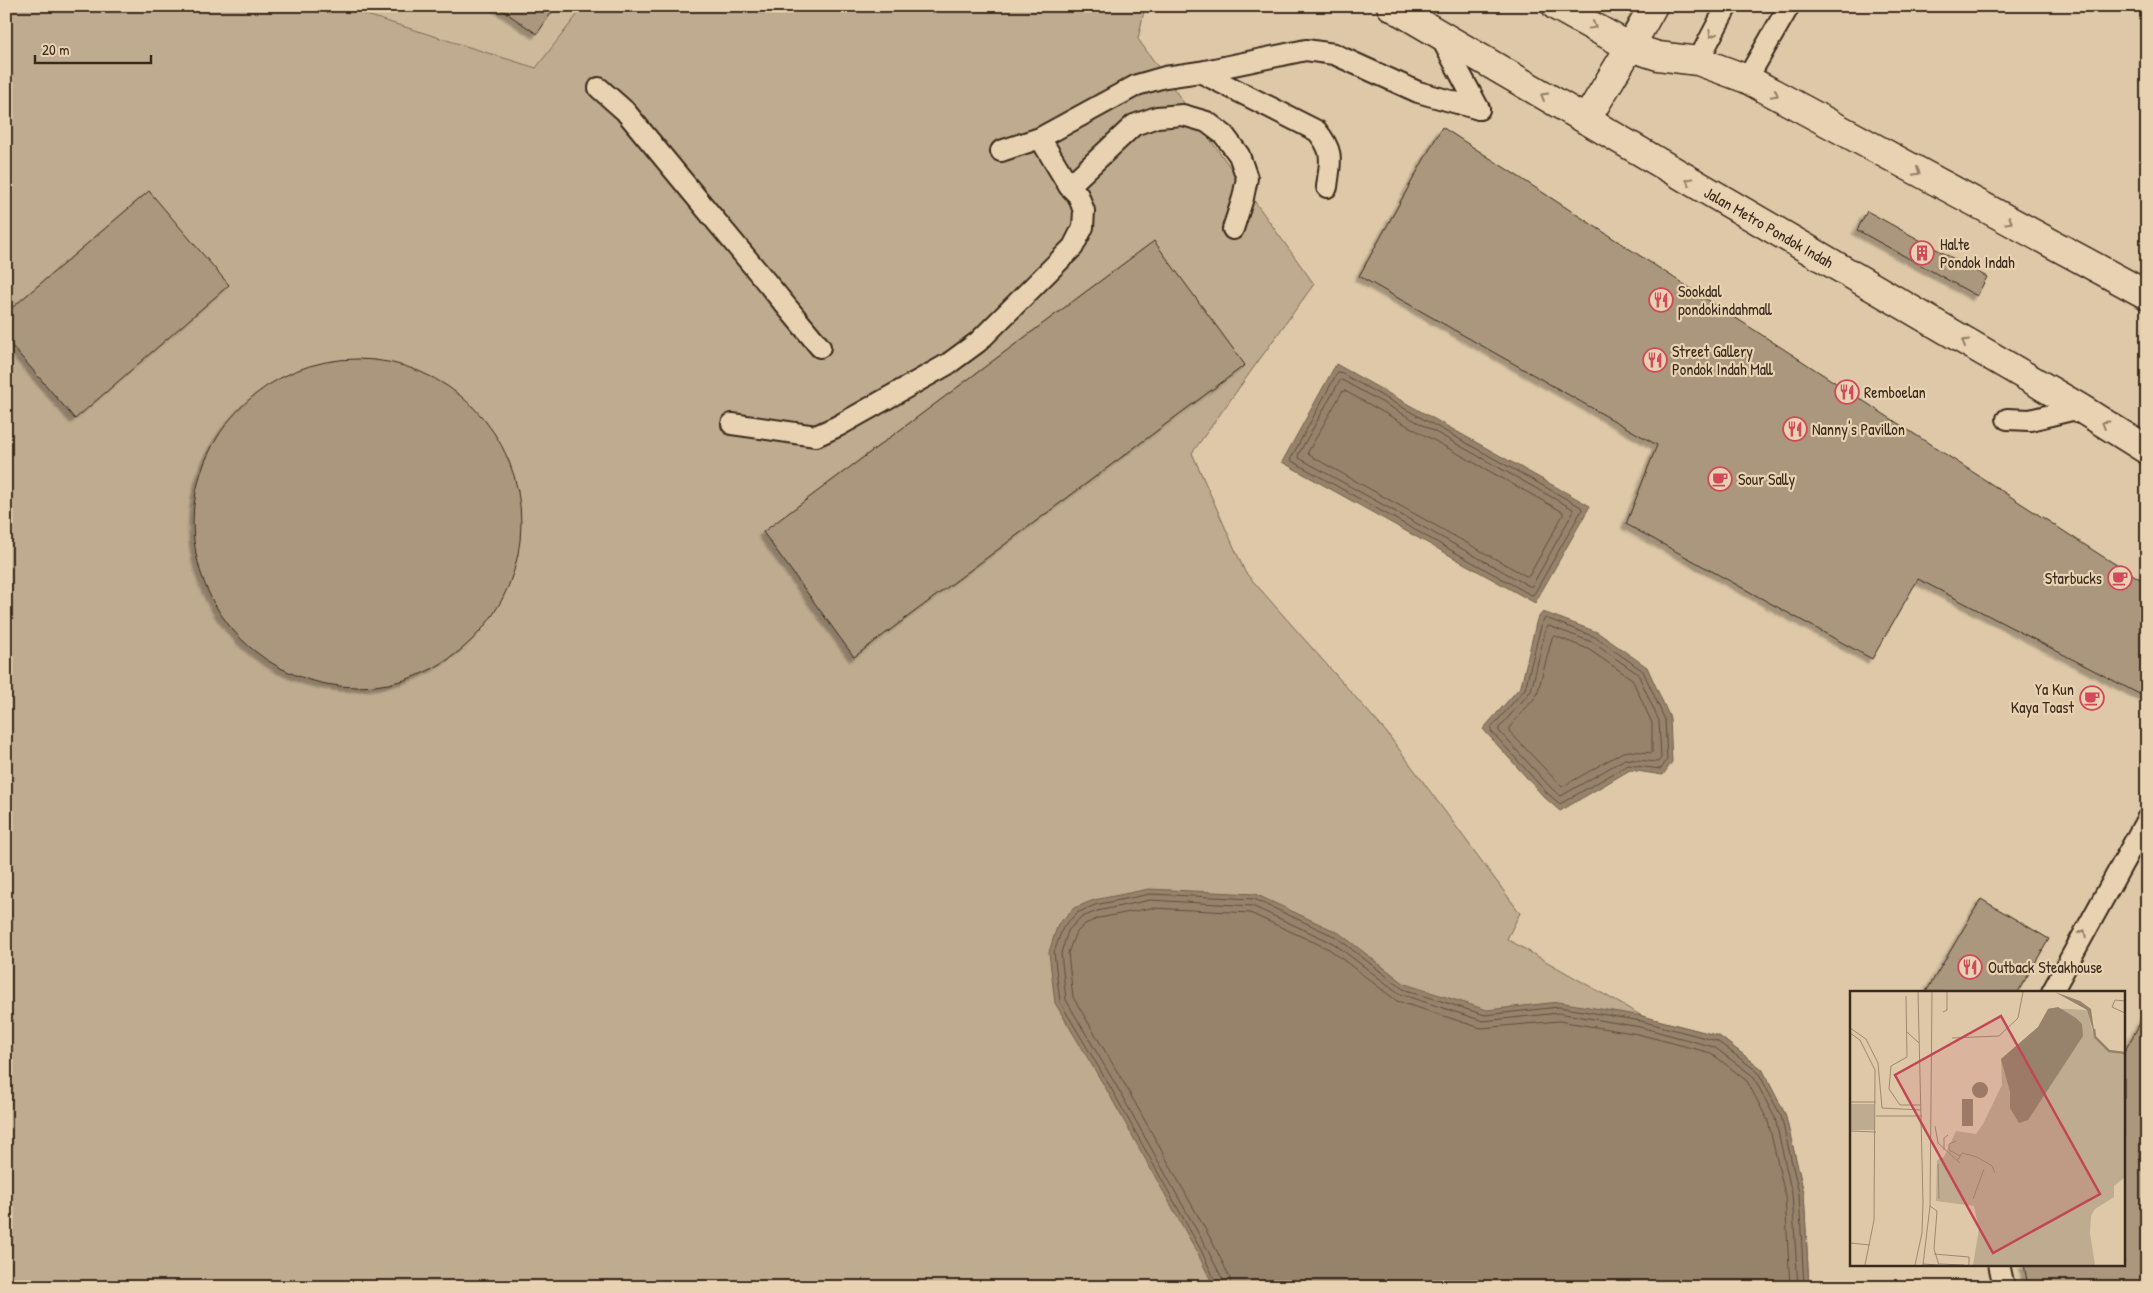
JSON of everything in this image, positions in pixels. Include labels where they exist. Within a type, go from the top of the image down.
[{"type":"main road","name":"Jalan Metro Pondok Indah","points":[[1391,6],[2080,408],[2147,450]]},
{"type":"main road","points":[[1556,6],[1630,47],[1658,56],[1698,61],[1747,79],[2147,295]]},
{"type":"main road","points":[[1586,120],[1653,6]]},
{"type":"lane","points":[[1698,61],[1727,6]]},
{"type":"lane","points":[[1747,79],[1782,9]]},
{"type":"lane","points":[[1001,151],[1040,138],[1137,85],[1165,77],[1200,72],[1306,50],[1334,54],[1418,92],[1479,109],[1438,34]]},
{"type":"lane","points":[[1200,72],[1317,131],[1325,140],[1331,153],[1327,187]]},
{"type":"lane","points":[[599,88],[624,111],[820,347]]},
{"type":"lane","points":[[1069,186],[1134,125],[1157,117],[1183,115],[1207,122],[1224,135],[1238,155],[1246,178],[1243,198],[1232,228]]},
{"type":"lane","points":[[732,424],[816,436],[838,426],[948,364],[978,342],[1073,247],[1083,227],[1084,211],[1078,196],[1069,186],[1040,138]]},
{"type":"lane","points":[[2007,420],[2030,420],[2080,408]]},
{"type":"lane","points":[[2053,991],[2147,819]]},
{"type":"lane","points":[[1999,1266],[2004,1287]]},
{"type":"shaded area","points":[[6,6],[338,6],[536,68],[584,6],[1145,6],[1138,39],[1314,284],[1192,453],[1245,572],[1387,733],[1520,913],[1507,939],[1642,1016],[1719,1036],[1762,1069],[1785,1114],[1804,1193],[1809,1287],[6,1287]]},
{"type":"shaded area","points":[[338,6],[584,6],[537,68]]},
{"type":"water","points":[[1336,364],[1590,506],[1535,603],[1282,462]]},
{"type":"water","points":[[1543,612],[1597,632],[1647,667],[1670,718],[1672,762],[1663,775],[1630,770],[1560,811],[1544,797],[1483,729],[1521,686],[1537,619]]},
{"type":"water","points":[[1149,889],[1255,894],[1339,933],[1405,984],[1487,1010],[1559,1002],[1642,1016],[1719,1036],[1762,1069],[1785,1114],[1804,1193],[1809,1287],[1214,1287],[1197,1252],[1108,1092],[1055,1003],[1049,952],[1058,924],[1074,908],[1094,900]]},
{"type":"building","points":[[496,6],[556,6],[537,34]]},
{"type":"building","name":"Street Gallery Pondok Indah Mall","points":[[1442,127],[2102,556],[2147,583],[2147,698],[1918,579],[1872,659],[1626,524],[1657,445],[1359,276]]},
{"type":"building","points":[[149,191],[229,285],[75,419],[6,339],[6,313]]},
{"type":"building","name":"Halte Pondok Indah","points":[[1867,211],[1987,277],[1977,296],[1857,230]]},
{"type":"building","points":[[1154,241],[1245,365],[854,657],[763,532]]},
{"type":"building","points":[[357,359],[389,362],[420,371],[448,386],[473,407],[494,432],[509,460],[518,491],[521,523],[518,555],[509,586],[494,614],[473,639],[448,660],[420,675],[389,684],[357,687],[325,684],[294,675],[266,660],[241,639],[220,614],[205,586],[196,555],[193,523],[196,491],[205,460],[220,432],[241,407],[266,386],[294,371],[325,362]]},
{"type":"building","points":[[1981,899],[2049,939],[2019,991],[1927,991]]},
{"type":"building","points":[[2147,1011],[2147,1287],[2028,1287],[2024,1266],[2126,1266],[2126,1048]]},
{"type":"place","name":"Halte Pondok Indah","points":[[1922,253]]},
{"type":"place","name":"Sookdal pondokindahmall","points":[[1661,300]]},
{"type":"place","name":"Street Gallery Pondok Indah Mall","points":[[1655,360]]},
{"type":"place","name":"Remboelan","points":[[1847,392]]},
{"type":"place","name":"Nanny's Pavillon","points":[[1795,429]]},
{"type":"place","name":"Sour Sally","points":[[1720,479]]},
{"type":"place","name":"Starbucks","points":[[2120,578]]},
{"type":"place","name":"Ya Kun Kaya Toast","points":[[2092,698]]},
{"type":"place","name":"Outback Steakhouse","points":[[1970,967]]}]
